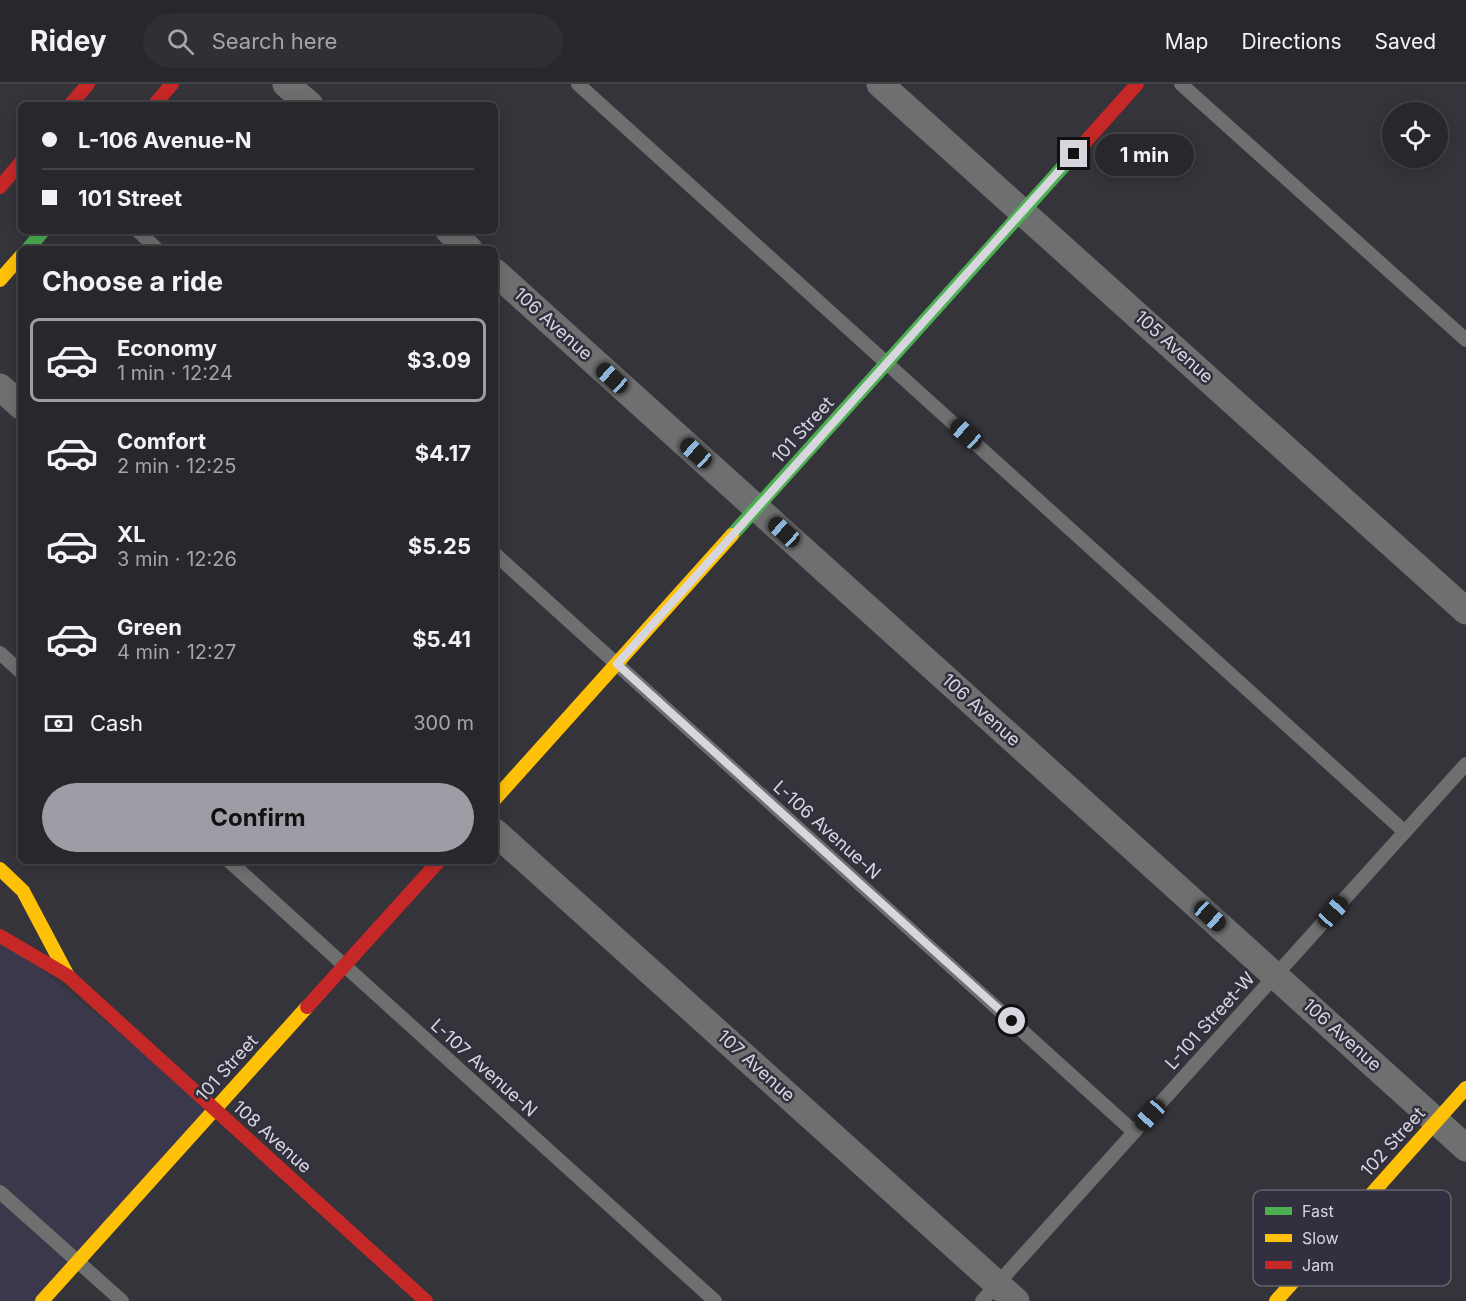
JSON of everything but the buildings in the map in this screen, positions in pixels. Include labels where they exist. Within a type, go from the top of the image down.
[{"type":"street","points":[[73,102],[88,84]]},
{"type":"street","points":[[157,102],[172,84]]},
{"type":"street","points":[[286,84],[307,102]]},
{"type":"street","name":"105 Avenue","points":[[880,84],[1466,611]]},
{"type":"street","name":"101 Street","points":[[498,797],[1137,84]]},
{"type":"street","points":[[0,187],[18,166]]},
{"type":"street","points":[[31,246],[41,234]]},
{"type":"street","points":[[452,234],[466,246]]},
{"type":"street","points":[[0,280],[18,259]]},
{"type":"street","name":"106 Avenue","points":[[498,275],[1466,1148]]},
{"type":"street","points":[[0,387],[18,403]]},
{"type":"street","name":"107 Avenue","points":[[498,835],[998,1295]]},
{"type":"street","name":"101 Street","points":[[42,1301],[436,864]]},
{"type":"street","name":"108 Avenue","points":[[0,869],[23,891],[68,976]]},
{"type":"street","name":"108 Avenue","points":[[0,936],[68,976],[426,1301]]},
{"type":"street","name":"102 Street","points":[[1374,1190],[1466,1088]]},
{"type":"street","name":"102 Street","points":[[1276,1301],[1289,1286]]},
{"type":"lane","points":[[578,84],[1405,832]]},
{"type":"lane","points":[[1181,84],[1466,340]]},
{"type":"lane","points":[[141,234],[155,246]]},
{"type":"lane","name":"L-106 Avenue-N","points":[[498,557],[1134,1132]]},
{"type":"lane","points":[[0,653],[18,669]]},
{"type":"lane","name":"L-101 Street-W","points":[[998,1295],[1134,1132],[1466,764]]},
{"type":"lane","name":"L-107 Avenue-N","points":[[232,864],[715,1301]]},
{"type":"lane","points":[[0,1192],[122,1301]]},
{"type":"shaded area","points":[[0,936],[214,1108],[42,1301],[0,1301]]},
{"type":"traffic: fast","points":[[732,535],[1079,149]]},
{"type":"traffic: fast","points":[[30,246],[40,234]]},
{"type":"traffic: slow","points":[[0,280],[18,259]]},
{"type":"traffic: slow","points":[[498,796],[732,535]]},
{"type":"traffic: slow","points":[[0,869],[23,891],[68,976]]},
{"type":"traffic: slow","points":[[42,1301],[307,1007]]},
{"type":"traffic: slow","points":[[1375,1190],[1466,1088]]},
{"type":"traffic: slow","points":[[1276,1301],[1289,1286]]},
{"type":"traffic: jam","points":[[73,102],[88,84]]},
{"type":"traffic: jam","points":[[157,102],[172,84]]},
{"type":"traffic: jam","points":[[1079,149],[1137,84]]},
{"type":"traffic: jam","points":[[0,187],[18,166]]},
{"type":"traffic: jam","points":[[307,1007],[436,864]]},
{"type":"traffic: jam","points":[[0,936],[68,976],[426,1301]]},
{"type":"route","points":[[1012,1021],[617,664],[1074,154]]}]
